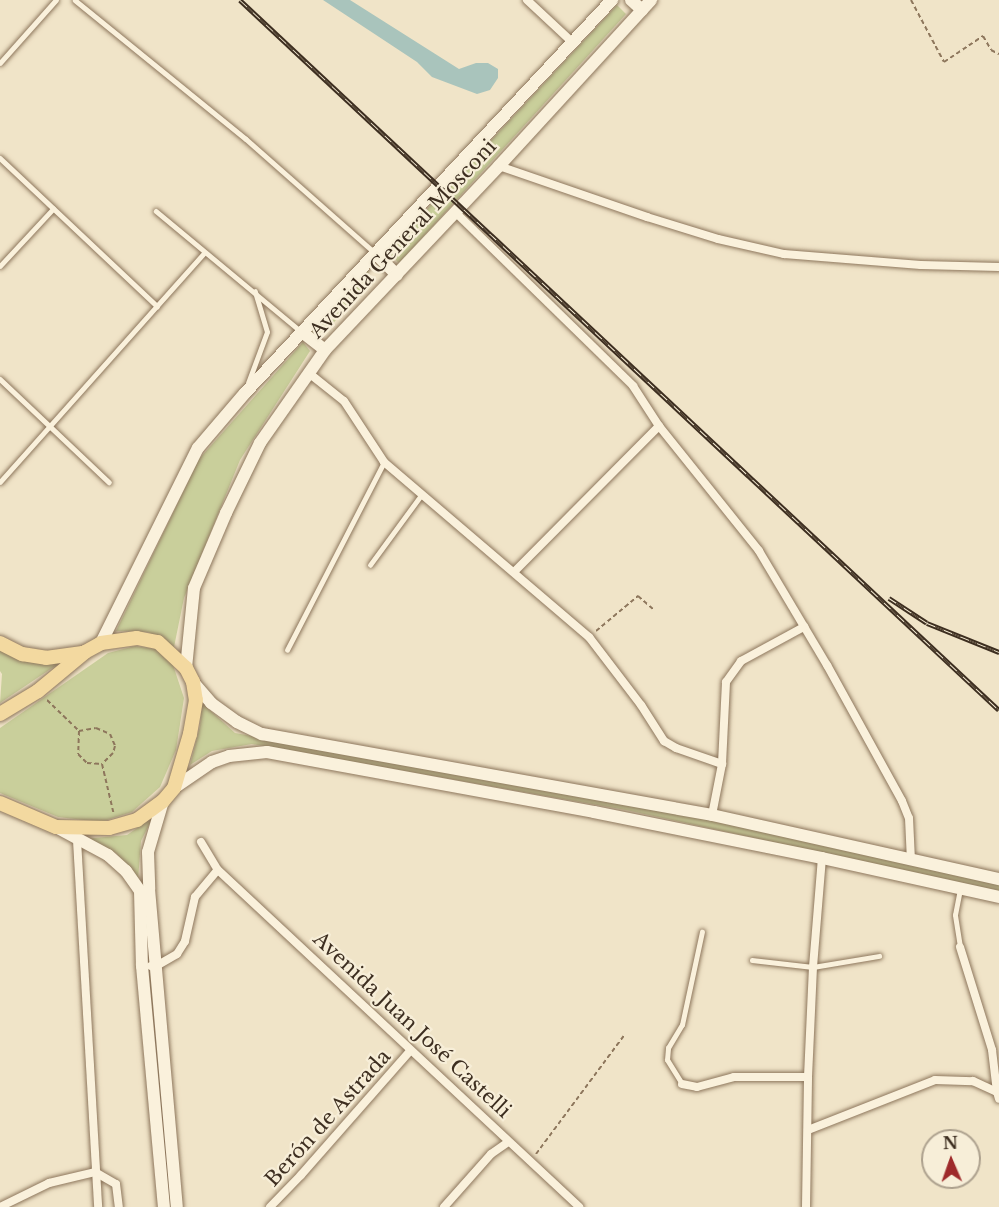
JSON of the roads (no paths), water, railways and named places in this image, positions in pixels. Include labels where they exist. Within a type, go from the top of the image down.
[{"type":"main road","name":"Avenida General Mosconi","points":[[101,644],[198,448],[245,393],[612,0]]},
{"type":"main road","points":[[631,0],[642,10]]},
{"type":"main road","name":"Avenida General Mosconi","points":[[186,668],[194,588],[260,443],[325,350],[499,166],[651,0]]},
{"type":"main road","points":[[375,253],[397,275]]},
{"type":"main road","points":[[302,332],[325,350]]},
{"type":"main road","points":[[0,714],[38,691],[86,652],[101,644],[137,638],[158,642],[186,668],[193,682],[196,700],[190,734],[174,788]]},
{"type":"main road","points":[[0,643],[22,654],[46,658],[65,657],[86,652]]},
{"type":"main road","points":[[193,682],[220,709],[237,722],[262,734],[711,815],[999,879]]},
{"type":"main road","points":[[56,827],[117,826],[137,820],[163,801],[174,788],[212,762],[229,756],[267,752],[583,809],[999,897]]},
{"type":"main road","points":[[163,801],[148,852],[149,889],[158,965],[177,1207]]},
{"type":"main road","points":[[0,803],[56,827],[108,855],[126,872],[140,891],[142,966],[164,1207]]},
{"type":"street","points":[[527,0],[572,42]]},
{"type":"street","points":[[499,166],[718,239],[784,254],[921,266],[999,267]]},
{"type":"street","points":[[455,212],[633,386],[659,426],[759,551],[827,664],[902,801],[909,818],[911,860]]},
{"type":"street","points":[[310,374],[344,401],[384,462],[589,637],[641,705],[664,741],[676,748],[722,764]]},
{"type":"street","points":[[514,572],[659,426]]},
{"type":"street","points":[[711,815],[722,764],[726,682],[741,661],[804,627]]},
{"type":"street","points":[[77,840],[98,1207]]},
{"type":"street","name":"Avenida Juan José Castelli","points":[[201,842],[218,870],[579,1207]]},
{"type":"street","points":[[806,1207],[813,967],[822,858]]},
{"type":"street","points":[[142,966],[158,965],[177,954],[181,948],[195,897],[218,870]]},
{"type":"street","points":[[960,947],[992,1050],[998,1095]]},
{"type":"street","name":"Berón de Astrada","points":[[270,1207],[302,1175],[410,1051]]},
{"type":"street","points":[[682,1084],[697,1087],[734,1077],[808,1077]]},
{"type":"street","points":[[808,1130],[935,1080],[973,1081],[998,1095]]},
{"type":"street","points":[[444,1207],[491,1154],[508,1142]]},
{"type":"street","points":[[0,1207],[49,1183],[95,1172],[116,1184],[119,1207]]},
{"type":"lane","points":[[0,63],[56,0]]},
{"type":"lane","points":[[75,0],[246,139],[375,253]]},
{"type":"lane","points":[[0,158],[157,306]]},
{"type":"lane","points":[[0,267],[53,208]]},
{"type":"lane","points":[[156,212],[302,332]]},
{"type":"lane","points":[[0,482],[204,253]]},
{"type":"lane","points":[[245,393],[267,332],[255,292]]},
{"type":"lane","points":[[0,379],[109,482]]},
{"type":"lane","points":[[286,650],[384,462]]},
{"type":"lane","points":[[370,565],[422,494]]},
{"type":"lane","points":[[960,889],[955,915],[960,947]]},
{"type":"lane","points":[[682,1084],[667,1060],[668,1048],[682,1025],[702,932]]},
{"type":"lane","points":[[752,960],[813,967],[879,956]]},
{"type":"water","points":[[323,0],[350,0],[459,69],[476,63],[488,63],[498,69],[498,78],[490,90],[477,94],[432,77],[417,62]]},
{"type":"railway","points":[[240,0],[999,710]]},
{"type":"railway","points":[[889,598],[927,623],[999,652]]}]
